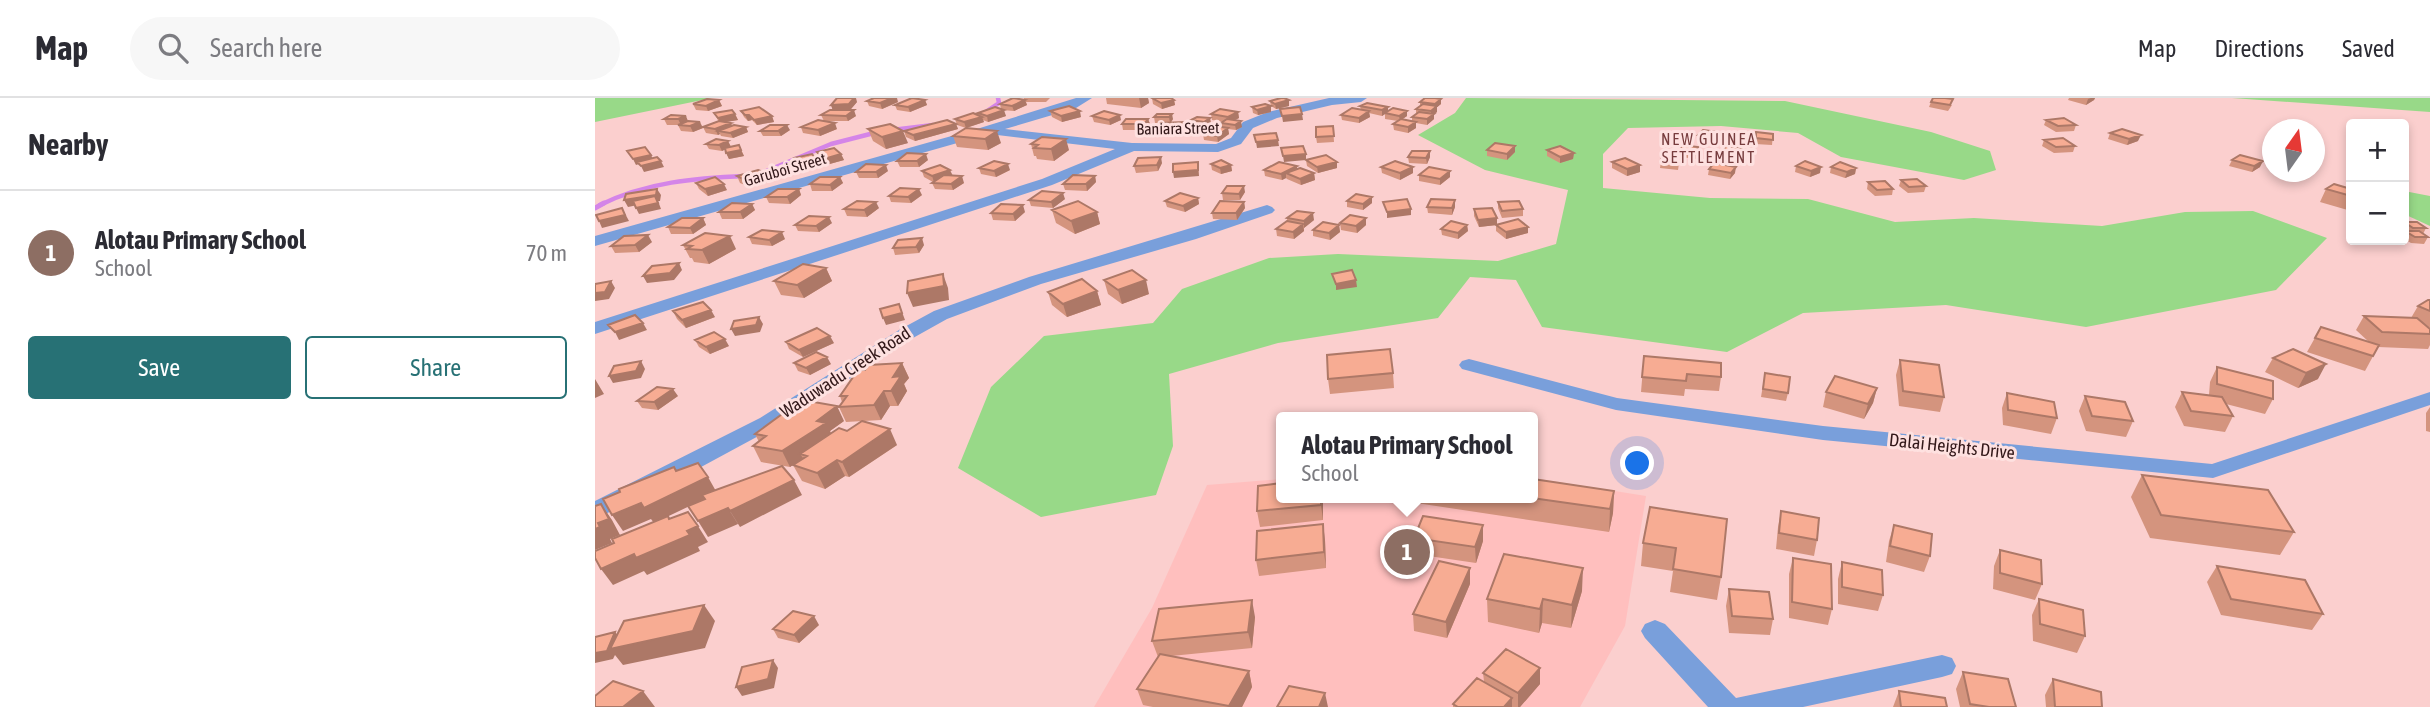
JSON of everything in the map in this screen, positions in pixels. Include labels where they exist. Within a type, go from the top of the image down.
[{"type":"street","name":"Garuboi Street","points":[[595,241],[985,131],[1072,105],[1086,98]]},
{"type":"street","name":"Baniara Street","points":[[985,131],[1132,147],[1218,148],[1236,141],[1248,125],[1273,115],[1332,101],[1361,98]]},
{"type":"street","points":[[595,328],[1048,182],[1132,147]]},
{"type":"street","name":"Waduwadu Creek Road","points":[[595,511],[720,450],[823,388],[904,333],[959,307],[1047,277],[1212,231],[1266,210]]},
{"type":"street","name":"Dalai Heights Drive","points":[[1469,365],[1616,404],[1657,410],[1823,433],[2213,471],[2430,398]]},
{"type":"street","points":[[1655,631],[1726,707]]},
{"type":"street","points":[[1745,707],[1942,666]]},
{"type":"shaded area","points":[[1276,479],[1276,503],[1538,503],[1538,479],[1646,496],[1625,626],[1580,707],[1094,707],[1152,608],[1207,485]]},
{"type":"green space","points":[[595,98],[712,98],[595,122]]},
{"type":"green space","points":[[1466,98],[1785,101],[1931,132],[1990,151],[1996,170],[1964,180],[1841,157],[1798,133],[1721,126],[1628,128],[1603,154],[1603,188],[1710,198],[1808,199],[1895,222],[1974,218],[2102,226],[2185,212],[2253,211],[2327,238],[2276,290],[2086,327],[1946,305],[1803,313],[1727,352],[1542,327],[1516,280],[1470,277],[1438,318],[1278,343],[1169,374],[1173,446],[1156,495],[1041,517],[958,468],[991,387],[1044,336],[1153,323],[1182,289],[1269,258],[1338,254],[1498,261],[1556,244],[1568,190],[1485,170],[1418,135],[1455,113]]},
{"type":"green space","points":[[2232,98],[2430,98],[2430,112]]},
{"type":"green space","points":[[2409,192],[2430,196],[2430,226],[2409,216]]},
{"type":"building","points":[[837,98],[854,98],[849,104],[831,105]]},
{"type":"building","points":[[874,98],[892,98],[880,103],[867,101]]},
{"type":"building","points":[[912,98],[925,100],[908,107],[895,105]]},
{"type":"building","points":[[1013,98],[1025,100],[1012,106],[1000,104]]},
{"type":"building","points":[[1152,98],[1171,98],[1174,100],[1161,103]]},
{"type":"building","points":[[1281,98],[1289,100],[1275,104],[1270,101]]},
{"type":"building","points":[[1425,98],[1441,99],[1435,104],[1420,102]]},
{"type":"building","points":[[1933,98],[1953,99],[1950,105],[1931,102]]},
{"type":"building","points":[[707,99],[719,100],[706,106],[693,104]]},
{"type":"building","points":[[1367,103],[1388,107],[1382,110],[1360,106]]},
{"type":"building","points":[[1265,104],[1271,106],[1257,110],[1252,107]]},
{"type":"building","points":[[1423,104],[1437,106],[1431,111],[1416,109]]},
{"type":"building","points":[[1069,106],[1080,111],[1061,116],[1050,111]]},
{"type":"building","points":[[759,107],[772,116],[754,120],[741,111]]},
{"type":"building","points":[[995,107],[1004,110],[987,116],[978,113]]},
{"type":"building","points":[[1300,107],[1302,114],[1282,116],[1280,109]]},
{"type":"building","points":[[1352,108],[1369,111],[1359,118],[1341,115]]},
{"type":"building","points":[[1393,108],[1407,111],[1399,116],[1385,113]]},
{"type":"building","points":[[1220,109],[1238,112],[1228,117],[1211,114]]},
{"type":"building","points":[[732,110],[735,114],[718,118],[714,113]]},
{"type":"building","points":[[830,110],[854,110],[846,116],[821,115]]},
{"type":"building","points":[[1104,111],[1120,115],[1109,120],[1092,116]]},
{"type":"building","points":[[1419,112],[1434,114],[1427,119],[1412,117]]},
{"type":"building","points":[[973,113],[982,117],[964,122],[955,119]]},
{"type":"building","points":[[1157,114],[1172,114],[1169,117],[1154,117]]},
{"type":"building","points":[[671,115],[686,116],[664,119]]},
{"type":"building","points":[[1197,117],[1210,118],[1204,122],[1191,120]]},
{"type":"building","points":[[2064,118],[2076,125],[2058,126],[2046,120]]},
{"type":"building","points":[[1126,119],[1148,119],[1144,124],[1122,124]]},
{"type":"building","points":[[1227,119],[1241,121],[1235,125],[1221,123]]},
{"type":"building","points":[[1401,119],[1416,122],[1408,127],[1393,124]]},
{"type":"building","points":[[818,120],[835,123],[818,130],[801,127]]},
{"type":"building","points":[[947,120],[956,124],[913,135],[904,131]]},
{"type":"building","points":[[688,121],[700,122],[690,126],[678,125]]},
{"type":"building","points":[[719,121],[731,123],[715,129],[703,127]]},
{"type":"building","points":[[1184,122],[1180,128],[1157,128],[1161,123]]},
{"type":"building","points":[[890,124],[903,131],[882,137],[868,129]]},
{"type":"building","points":[[734,125],[746,127],[730,133],[718,131]]},
{"type":"building","points":[[770,125],[787,125],[778,131],[760,131]]},
{"type":"building","points":[[1214,126],[1228,128],[1217,136],[1203,134]]},
{"type":"building","points":[[1333,126],[1334,136],[1316,137],[1316,127]]},
{"type":"building","points":[[966,128],[997,131],[985,139],[953,136]]},
{"type":"building","points":[[2122,129],[2141,135],[2129,139],[2110,133]]},
{"type":"building","points":[[1703,130],[1718,132],[1714,138],[1698,135]]},
{"type":"building","points":[[1756,132],[1773,134],[1773,140],[1756,138]]},
{"type":"building","points":[[1276,133],[1278,140],[1256,142],[1254,135]]},
{"type":"building","points":[[1042,137],[1066,139],[1051,149],[1034,148],[1038,145],[1031,144]]},
{"type":"building","points":[[2063,138],[2075,146],[2056,147],[2044,140]]},
{"type":"building","points":[[716,139],[728,141],[719,145],[706,144]]},
{"type":"building","points":[[1495,143],[1515,146],[1507,154],[1487,150]]},
{"type":"building","points":[[739,145],[741,150],[726,153],[725,148]]},
{"type":"building","points":[[1682,145],[1698,147],[1697,153],[1680,151]]},
{"type":"building","points":[[1303,146],[1306,154],[1283,156],[1281,148]]},
{"type":"building","points":[[1560,146],[1574,153],[1560,157],[1547,150]]},
{"type":"building","points":[[1725,146],[1742,148],[1742,154],[1724,152]]},
{"type":"building","points":[[645,147],[651,155],[633,159],[627,151]]},
{"type":"building","points":[[834,148],[841,154],[824,159],[817,152]]},
{"type":"building","points":[[1412,151],[1430,151],[1426,158],[1408,157]]},
{"type":"building","points":[[907,153],[926,154],[917,161],[897,161]]},
{"type":"building","points":[[812,154],[816,159],[796,163],[794,158]]},
{"type":"building","points":[[1713,154],[1731,156],[1730,162],[1712,161]]},
{"type":"building","points":[[1326,155],[1337,162],[1317,167],[1306,160]]},
{"type":"building","points":[[2240,155],[2262,162],[2254,166],[2232,160]]},
{"type":"building","points":[[1662,156],[1680,157],[1678,164],[1661,162]]},
{"type":"building","points":[[657,157],[661,161],[641,166],[637,162]]},
{"type":"building","points":[[1161,157],[1157,165],[1134,166],[1138,158]]},
{"type":"building","points":[[1625,158],[1640,165],[1627,169],[1612,162]]},
{"type":"building","points":[[1221,160],[1231,165],[1220,168],[1211,164]]},
{"type":"building","points":[[994,161],[1008,164],[994,171],[979,168]]},
{"type":"building","points":[[1395,161],[1413,167],[1400,173],[1381,167]]},
{"type":"building","points":[[1805,161],[1821,167],[1811,171],[1796,166]]},
{"type":"building","points":[[1198,162],[1198,170],[1173,172],[1173,164]]},
{"type":"building","points":[[1279,162],[1297,166],[1281,174],[1264,170]]},
{"type":"building","points":[[1840,162],[1856,168],[1847,172],[1831,167]]},
{"type":"building","points":[[1714,163],[1736,167],[1731,173],[1709,169]]},
{"type":"building","points":[[866,164],[886,165],[876,172],[856,172]]},
{"type":"building","points":[[940,165],[950,170],[932,176],[922,171]]},
{"type":"building","points":[[1429,167],[1450,171],[1440,179],[1419,175]]},
{"type":"building","points":[[1300,168],[1314,173],[1300,179],[1286,173]]},
{"type":"building","points":[[758,170],[768,174],[747,181],[737,176]]},
{"type":"building","points":[[944,175],[962,176],[951,184],[932,183]]},
{"type":"building","points":[[1073,175],[1095,176],[1086,184],[1063,184]]},
{"type":"building","points":[[715,177],[724,184],[705,189],[696,183]]},
{"type":"building","points":[[820,177],[840,177],[830,185],[810,184]]},
{"type":"building","points":[[1917,179],[1926,186],[1909,187],[1901,180]]},
{"type":"building","points":[[1885,181],[1893,189],[1877,190],[1868,182]]},
{"type":"building","points":[[2334,184],[2346,188],[2346,195],[2326,189]]},
{"type":"building","points":[[1227,186],[1244,186],[1239,194],[1222,193]]},
{"type":"building","points":[[900,188],[919,189],[908,197],[889,196]]},
{"type":"building","points":[[657,189],[656,195],[624,200],[626,194]]},
{"type":"building","points":[[778,189],[799,189],[787,197],[766,197]]},
{"type":"building","points":[[1042,191],[1063,193],[1051,202],[1029,200]]},
{"type":"building","points":[[1180,193],[1198,198],[1183,206],[1165,201]]},
{"type":"building","points":[[1356,194],[1372,197],[1363,204],[1347,201]]},
{"type":"building","points":[[655,196],[658,203],[636,208],[633,201]]},
{"type":"building","points":[[1407,199],[1411,209],[1387,212],[1383,202]]},
{"type":"building","points":[[1431,199],[1455,200],[1452,208],[1427,207]]},
{"type":"building","points":[[857,201],[876,202],[864,210],[844,209]]},
{"type":"building","points":[[1078,201],[1097,212],[1071,221],[1052,210]]},
{"type":"building","points":[[1220,201],[1244,202],[1236,213],[1212,213]]},
{"type":"building","points":[[1519,201],[1523,209],[1502,211],[1498,202]]},
{"type":"building","points":[[732,203],[752,204],[740,212],[719,212]]},
{"type":"building","points":[[1001,204],[1023,205],[1013,214],[991,213]]},
{"type":"building","points":[[622,208],[625,215],[599,221],[596,215]]},
{"type":"building","points":[[1492,208],[1497,218],[1478,220],[1474,209]]},
{"type":"building","points":[[1297,211],[1313,213],[1304,221],[1287,218]]},
{"type":"building","points":[[1350,215],[1366,218],[1356,226],[1340,223]]},
{"type":"building","points":[[809,216],[829,217],[816,226],[795,225]]},
{"type":"building","points":[[682,218],[703,218],[690,228],[668,227]]},
{"type":"building","points":[[1518,219],[1528,227],[1506,232],[1496,225]]},
{"type":"building","points":[[1287,221],[1303,224],[1293,232],[1276,229]]},
{"type":"building","points":[[1451,221],[1467,225],[1458,233],[1441,229]]},
{"type":"building","points":[[1323,222],[1339,225],[1329,233],[1313,230]]},
{"type":"building","points":[[2409,222],[2417,222],[2426,228],[2413,228]]},
{"type":"building","points":[[762,230],[782,232],[769,240],[749,237]]},
{"type":"building","points":[[2409,231],[2419,231],[2428,237],[2415,237]]},
{"type":"building","points":[[705,233],[730,236],[702,250],[687,249],[692,246],[683,245]]},
{"type":"building","points":[[648,235],[635,245],[611,246],[624,236]]},
{"type":"building","points":[[922,238],[916,247],[893,248],[898,240]]},
{"type":"building","points":[[679,263],[670,273],[643,276],[652,266]]},
{"type":"building","points":[[803,264],[826,268],[797,285],[774,281]]},
{"type":"building","points":[[1132,270],[1146,280],[1118,290],[1104,280]]},
{"type":"building","points":[[1352,270],[1356,280],[1336,284],[1332,274]]},
{"type":"building","points":[[943,274],[944,286],[907,293],[908,281]]},
{"type":"building","points":[[1082,279],[1097,291],[1063,304],[1048,292]]},
{"type":"building","points":[[611,281],[605,292],[595,293],[595,284]]},
{"type":"building","points":[[2428,300],[2430,311],[2418,306]]},
{"type":"building","points":[[703,302],[711,310],[682,320],[673,311]]},
{"type":"building","points":[[899,304],[902,313],[883,318],[880,309]]},
{"type":"building","points":[[635,315],[643,323],[615,332],[608,325]]},
{"type":"building","points":[[2364,316],[2417,318],[2430,329],[2430,334],[2382,332]]},
{"type":"building","points":[[759,317],[756,325],[731,329],[734,321]]},
{"type":"building","points":[[2321,327],[2379,345],[2373,356],[2315,338]]},
{"type":"building","points":[[817,328],[830,336],[799,350],[786,342]]},
{"type":"building","points":[[714,332],[725,339],[706,347],[695,340]]},
{"type":"building","points":[[1390,349],[1393,373],[1328,379],[1327,355]]},
{"type":"building","points":[[2293,349],[2326,364],[2306,373],[2273,358]]},
{"type":"building","points":[[816,352],[827,357],[806,368],[794,363]]},
{"type":"building","points":[[1644,356],[1721,363],[1721,377],[1687,374],[1686,381],[1642,377]]},
{"type":"building","points":[[1900,360],[1939,365],[1944,397],[1903,391]]},
{"type":"building","points":[[641,361],[636,371],[609,376],[614,366]]},
{"type":"building","points":[[902,363],[893,377],[901,376],[891,391],[884,391],[874,405],[839,407],[847,396],[840,396],[858,370],[865,370],[869,365]]},
{"type":"building","points":[[2217,367],[2273,381],[2273,399],[2217,384]]},
{"type":"building","points":[[1765,373],[1790,377],[1788,393],[1763,389]]},
{"type":"building","points":[[1835,376],[1877,388],[1868,404],[1826,392]]},
{"type":"building","points":[[657,387],[673,389],[654,402],[637,401]]},
{"type":"building","points":[[2182,392],[2222,397],[2233,416],[2191,411]]},
{"type":"building","points":[[2007,393],[2054,402],[2057,418],[2008,410]]},
{"type":"building","points":[[2085,396],[2125,402],[2133,421],[2092,416]]},
{"type":"building","points":[[808,401],[837,406],[817,421],[826,423],[782,451],[753,446],[766,436],[755,434],[789,409],[795,410]]},
{"type":"building","points":[[862,421],[890,429],[842,462],[837,460],[817,473],[793,465],[807,456],[800,454],[839,428],[847,431]]},
{"type":"building","points":[[698,463],[708,477],[644,508],[641,503],[612,515],[603,499],[620,492],[619,489],[674,467],[676,471]]},
{"type":"building","points":[[782,466],[794,480],[730,511],[728,508],[698,521],[688,506],[705,499],[702,495]]},
{"type":"building","points":[[2142,475],[2268,490],[2294,532],[2161,515]]},
{"type":"building","points":[[1538,480],[1614,491],[1610,509],[1538,499]]},
{"type":"building","points":[[1276,484],[1276,503],[1321,505],[1257,511],[1258,486]]},
{"type":"building","points":[[601,504],[609,519],[598,523],[600,527],[595,529],[595,506]]},
{"type":"building","points":[[1650,507],[1727,519],[1721,577],[1673,569],[1676,548],[1643,543]]},
{"type":"building","points":[[1781,511],[1819,518],[1817,540],[1779,533]]},
{"type":"building","points":[[688,512],[698,526],[687,531],[690,535],[636,558],[634,554],[601,569],[595,558],[595,551],[614,543],[612,539],[668,516],[669,519]]},
{"type":"building","points":[[1423,516],[1483,525],[1475,547],[1414,538]]},
{"type":"building","points":[[1323,524],[1324,552],[1256,560],[1257,531]]},
{"type":"building","points":[[1894,525],[1932,534],[1930,556],[1890,546]]},
{"type":"building","points":[[2000,550],[2041,560],[2042,584],[2000,573]]},
{"type":"building","points":[[1504,554],[1583,568],[1572,605],[1543,599],[1540,609],[1487,599]]},
{"type":"building","points":[[1793,558],[1831,564],[1832,609],[1792,602]]},
{"type":"building","points":[[1439,561],[1470,568],[1446,622],[1413,614]]},
{"type":"building","points":[[1842,562],[1882,570],[1883,595],[1842,587]]},
{"type":"building","points":[[2217,566],[2305,580],[2323,614],[2231,599]]},
{"type":"building","points":[[1729,589],[1769,592],[1773,619],[1732,616]]},
{"type":"building","points":[[2039,599],[2083,610],[2085,636],[2040,624]]},
{"type":"building","points":[[1252,600],[1248,632],[1152,641],[1159,609]]},
{"type":"building","points":[[704,605],[693,631],[610,649],[624,621]]},
{"type":"building","points":[[793,611],[814,616],[794,635],[773,629]]},
{"type":"building","points":[[615,632],[607,651],[595,653],[595,637]]},
{"type":"building","points":[[1506,649],[1540,668],[1518,693],[1483,673]]},
{"type":"building","points":[[1160,654],[1249,671],[1229,706],[1137,689]]},
{"type":"building","points":[[773,660],[768,679],[736,687],[742,667]]},
{"type":"building","points":[[1963,672],[2008,679],[2016,707],[1970,704]]},
{"type":"building","points":[[1477,678],[1512,698],[1504,707],[1458,707],[1453,704]]},
{"type":"building","points":[[2053,679],[2101,692],[2102,707],[2055,707]]},
{"type":"building","points":[[613,681],[643,691],[623,707],[595,707],[595,696]]},
{"type":"building","points":[[1289,686],[1325,693],[1319,707],[1277,707]]},
{"type":"building","points":[[1899,691],[1945,698],[1947,707],[1901,707]]},
{"type":"waterway","points":[[984,113],[999,103],[998,98]]},
{"type":"waterway","points":[[892,130],[933,125]]},
{"type":"waterway","points":[[757,175],[831,144],[878,132]]},
{"type":"waterway","points":[[603,204],[653,186],[746,176]]},
{"type":"waterway","points":[[595,208],[603,204]]},
{"type":"place","name":"Alotau Primary School","points":[[1407,552]]},
{"type":"district","name":"NEW GUINEA SETTLEMENT","points":[[1709,148]]}]
